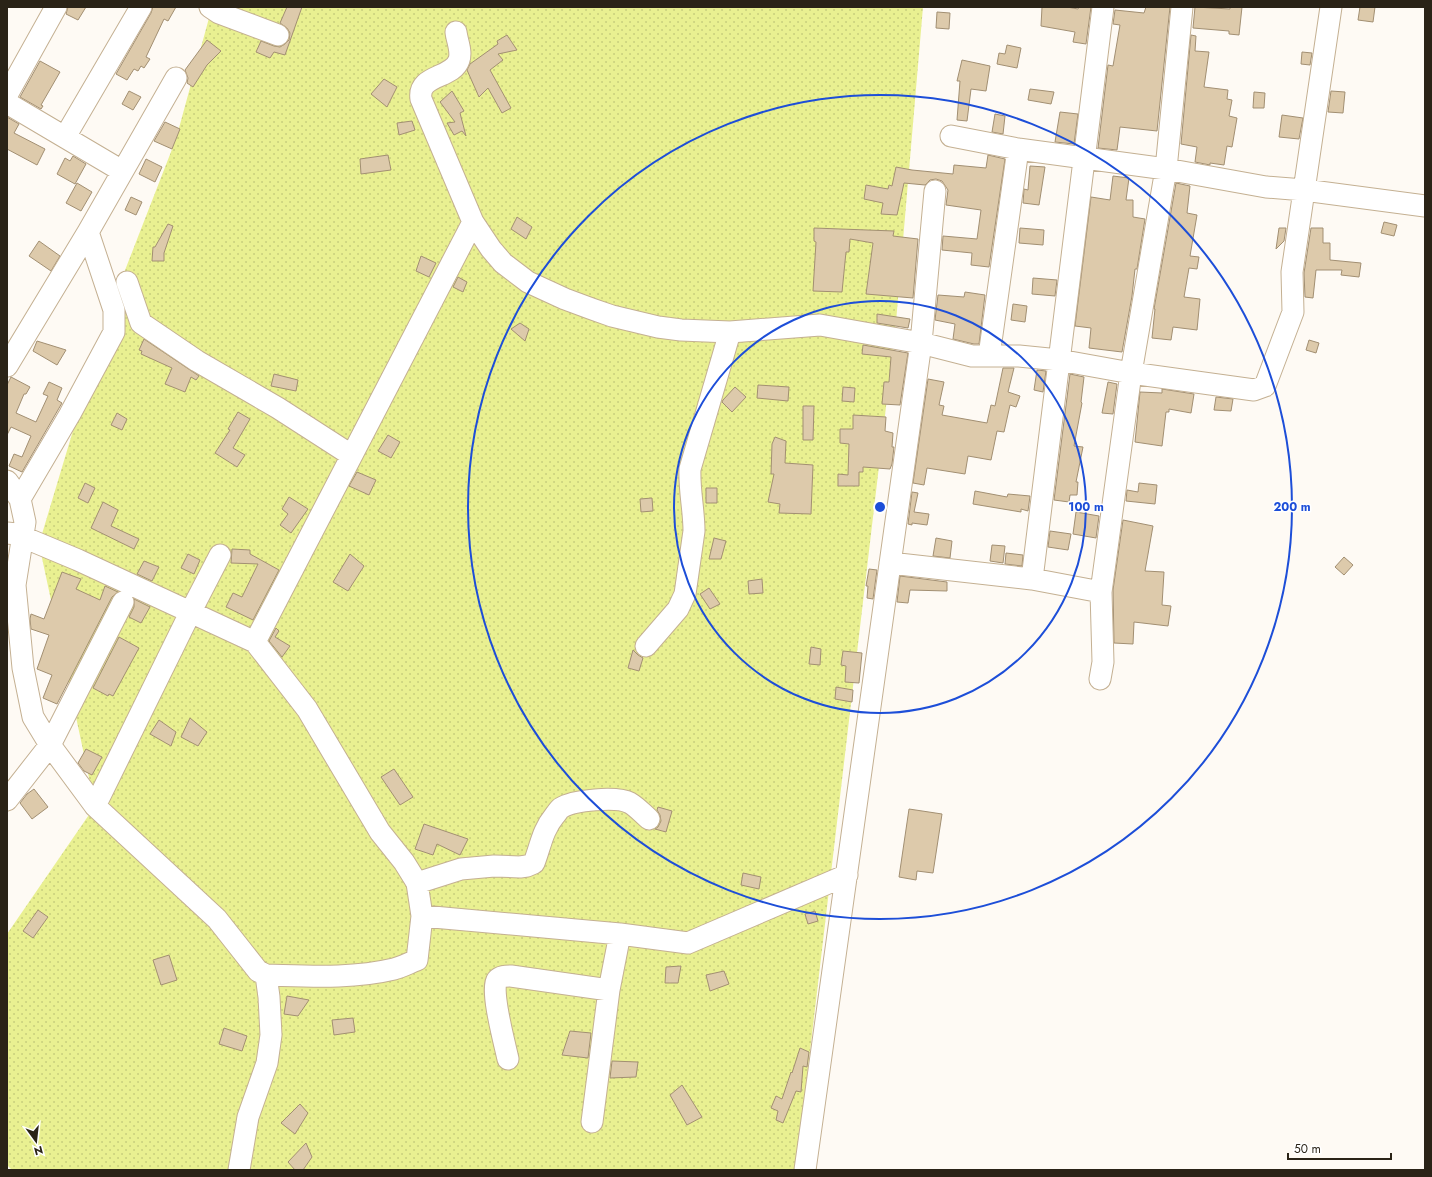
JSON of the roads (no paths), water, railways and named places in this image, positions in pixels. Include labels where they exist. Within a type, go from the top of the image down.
[{"type":"street","points":[[7,95],[56,7]]},
{"type":"street","points":[[65,137],[141,7]]},
{"type":"street","points":[[210,7],[219,13],[278,35]]},
{"type":"street","points":[[1032,579],[1104,7]]},
{"type":"street","points":[[1100,679],[1103,662],[1101,592],[1131,373],[1166,169],[1182,7]]},
{"type":"street","points":[[456,32],[460,54],[459,61],[455,67],[424,85],[420,92],[421,99],[473,222],[491,249],[503,263],[528,282],[565,299],[612,316],[658,327],[681,330],[730,332],[820,325],[921,343],[972,356],[1019,356],[1060,360],[1131,373],[1254,390],[1265,386],[1293,312],[1292,272],[1331,7]]},
{"type":"street","points":[[7,366],[88,232],[176,78]]},
{"type":"street","points":[[7,103],[122,171]]},
{"type":"street","points":[[951,136],[1018,148],[1166,169],[1266,187],[1304,190],[1425,206]]},
{"type":"street","points":[[989,356],[1018,148]]},
{"type":"street","points":[[805,1170],[921,343],[935,191]]},
{"type":"street","points":[[255,642],[473,222]]},
{"type":"street","points":[[20,499],[70,414],[114,332],[114,310],[88,232]]},
{"type":"street","points":[[127,282],[141,323],[197,361],[278,408],[351,455]]},
{"type":"street","points":[[646,646],[678,609],[685,594],[694,531],[689,483],[690,469],[730,332]]},
{"type":"street","points":[[7,481],[20,499],[26,522],[15,535],[15,585],[23,668],[33,717],[50,745],[95,806],[217,919],[258,971],[266,975],[344,976],[395,969],[417,960],[422,916],[417,883],[404,862],[380,832],[307,709],[255,642],[78,560],[15,535]]},
{"type":"street","points":[[95,806],[220,555]]},
{"type":"street","points":[[890,563],[1032,579],[1101,592]]},
{"type":"street","points":[[7,800],[50,745],[123,602]]},
{"type":"street","points":[[417,883],[461,869],[494,866],[520,867],[528,866],[534,863],[544,832],[553,817],[561,808],[576,803],[593,800],[621,800],[630,804],[649,819]]},
{"type":"street","points":[[422,916],[620,934],[688,943],[847,875]]},
{"type":"street","points":[[592,1122],[608,990],[620,934]]},
{"type":"street","points":[[239,1170],[248,1117],[267,1063],[271,1035],[270,997],[266,975]]},
{"type":"street","points":[[508,1059],[494,993],[496,981],[501,977],[511,976],[608,990]]}]
